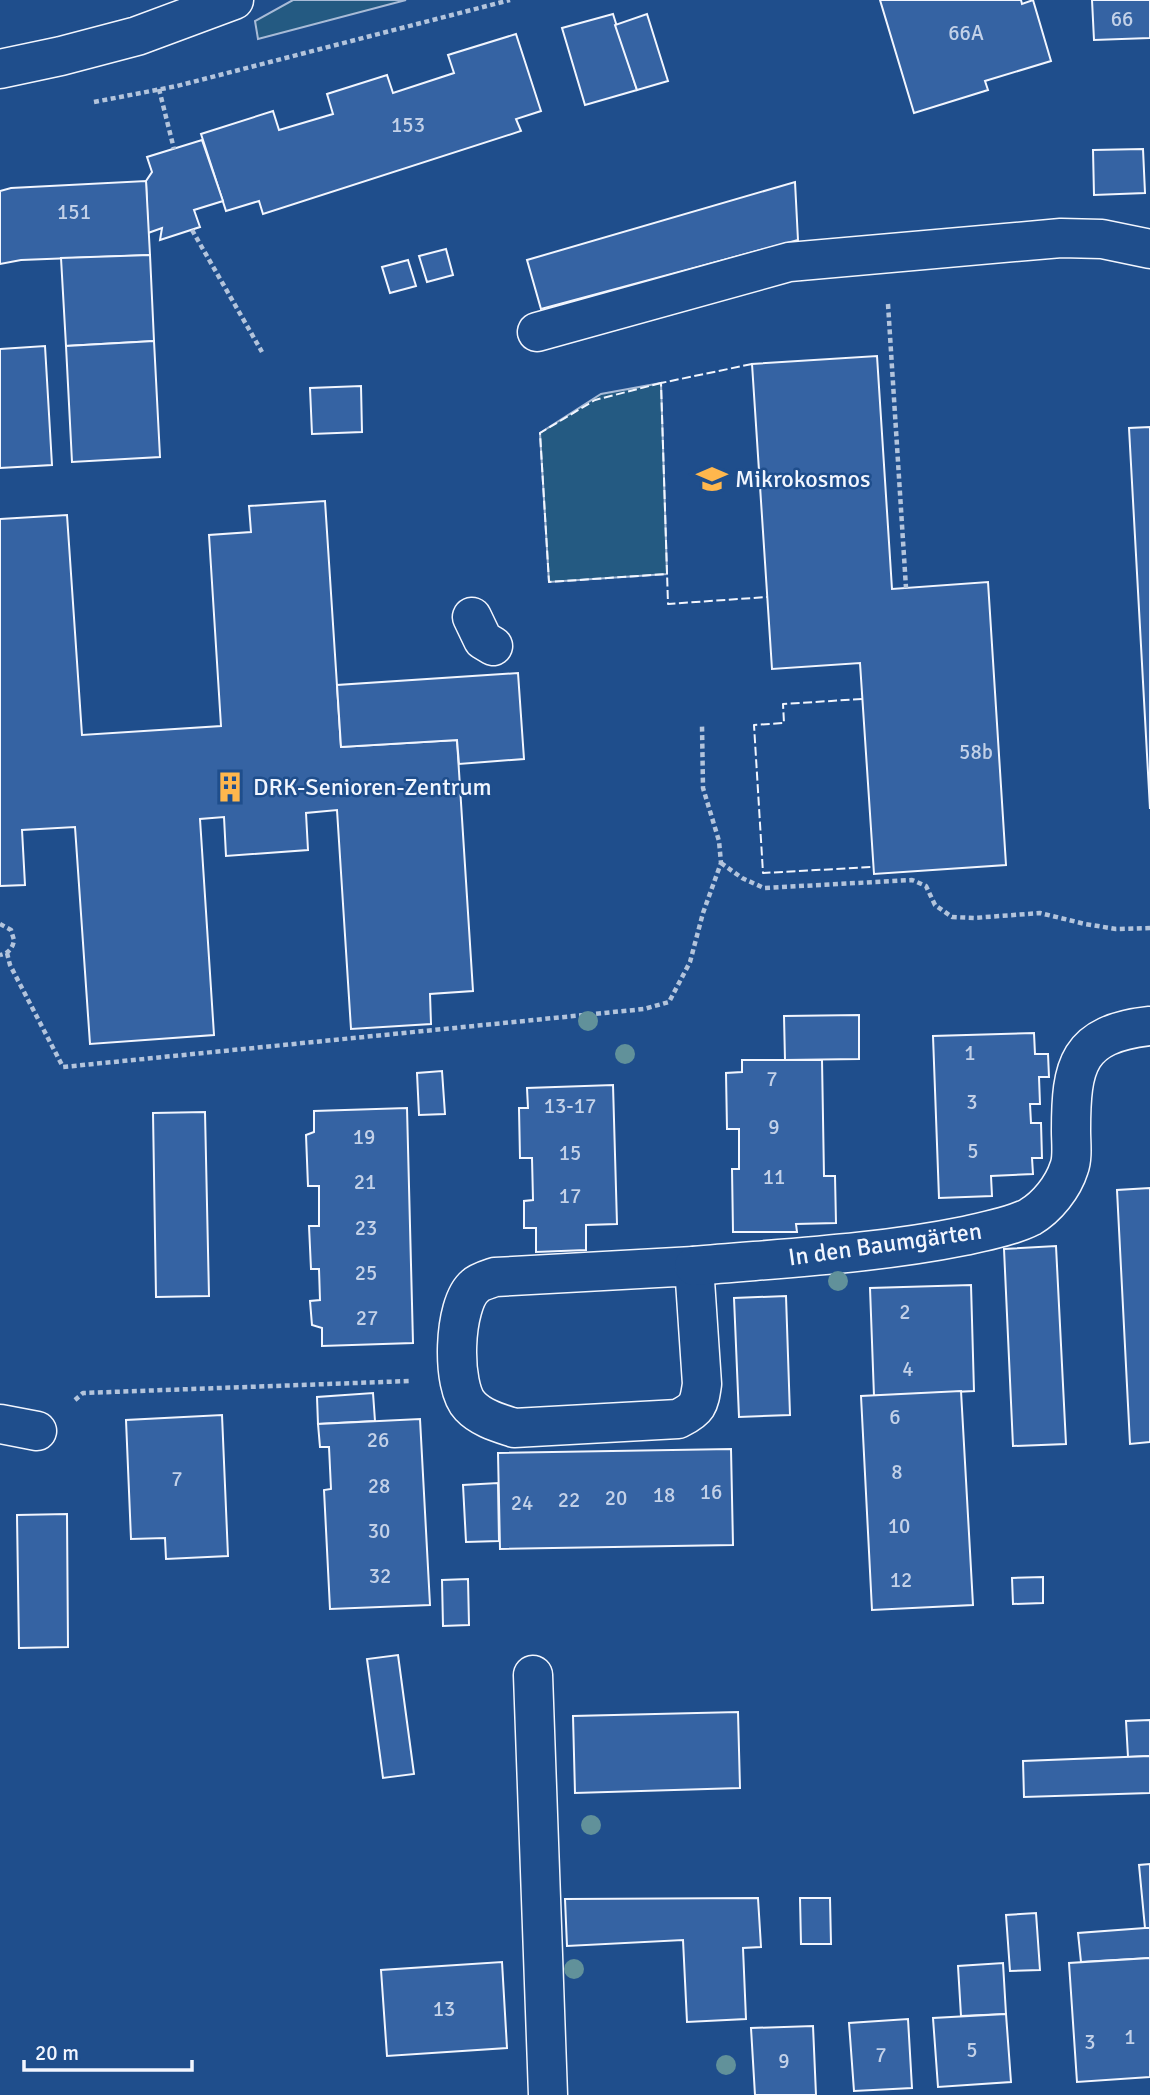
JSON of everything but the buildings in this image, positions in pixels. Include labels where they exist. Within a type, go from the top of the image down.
[{"type":"street","points":[[0,69],[138,36],[234,0]]},
{"type":"street","points":[[537,332],[789,262],[1061,238],[1102,239],[1150,249]]},
{"type":"street","name":"In den Baumgärten","points":[[694,1266],[702,1384],[700,1401],[693,1412],[678,1419],[514,1428],[492,1421],[468,1405],[458,1378],[458,1325],[463,1302],[475,1285],[495,1277],[694,1266],[898,1247],[990,1230],[1030,1217],[1054,1196],[1070,1167],[1071,1094],[1076,1070],[1088,1048],[1106,1035],[1127,1029],[1150,1027]]},
{"type":"street","points":[[0,1424],[37,1431]]},
{"type":"street","points":[[533,1675],[548,2095]]},
{"type":"path","points":[[93,102],[190,83],[510,0]]},
{"type":"path","points":[[159,89],[174,149]]},
{"type":"path","points":[[192,230],[262,352]]},
{"type":"path","points":[[885,254],[906,588]]},
{"type":"path","points":[[7,953],[10,965],[63,1067],[644,1009],[669,1002],[690,962],[721,863],[719,841],[704,788],[702,725]]},
{"type":"path","points":[[721,863],[741,878],[764,888],[912,880],[926,886],[935,905],[952,917],[1040,913],[1116,929],[1150,928]]},
{"type":"path","points":[[0,924],[13,934],[14,945],[7,953],[0,955]]},
{"type":"path","points":[[37,1431],[83,1393],[458,1378]]},
{"type":"shaded area","points":[[293,0],[406,0],[258,39],[255,21]]},
{"type":"shaded area","points":[[661,383],[667,574],[549,582],[540,433],[601,394]]},
{"type":"fence","points":[[752,364],[661,383],[668,604],[767,597]]},
{"type":"fence","points":[[661,383],[595,400],[540,433],[549,582],[667,574]]},
{"type":"fence","points":[[862,699],[783,704],[784,723],[754,725],[763,873],[872,867]]},
{"type":"place","name":"Mikrokosmos","points":[[712,479]]},
{"type":"place","name":"DRK-Senioren-Zentrum","points":[[230,787]]}]
